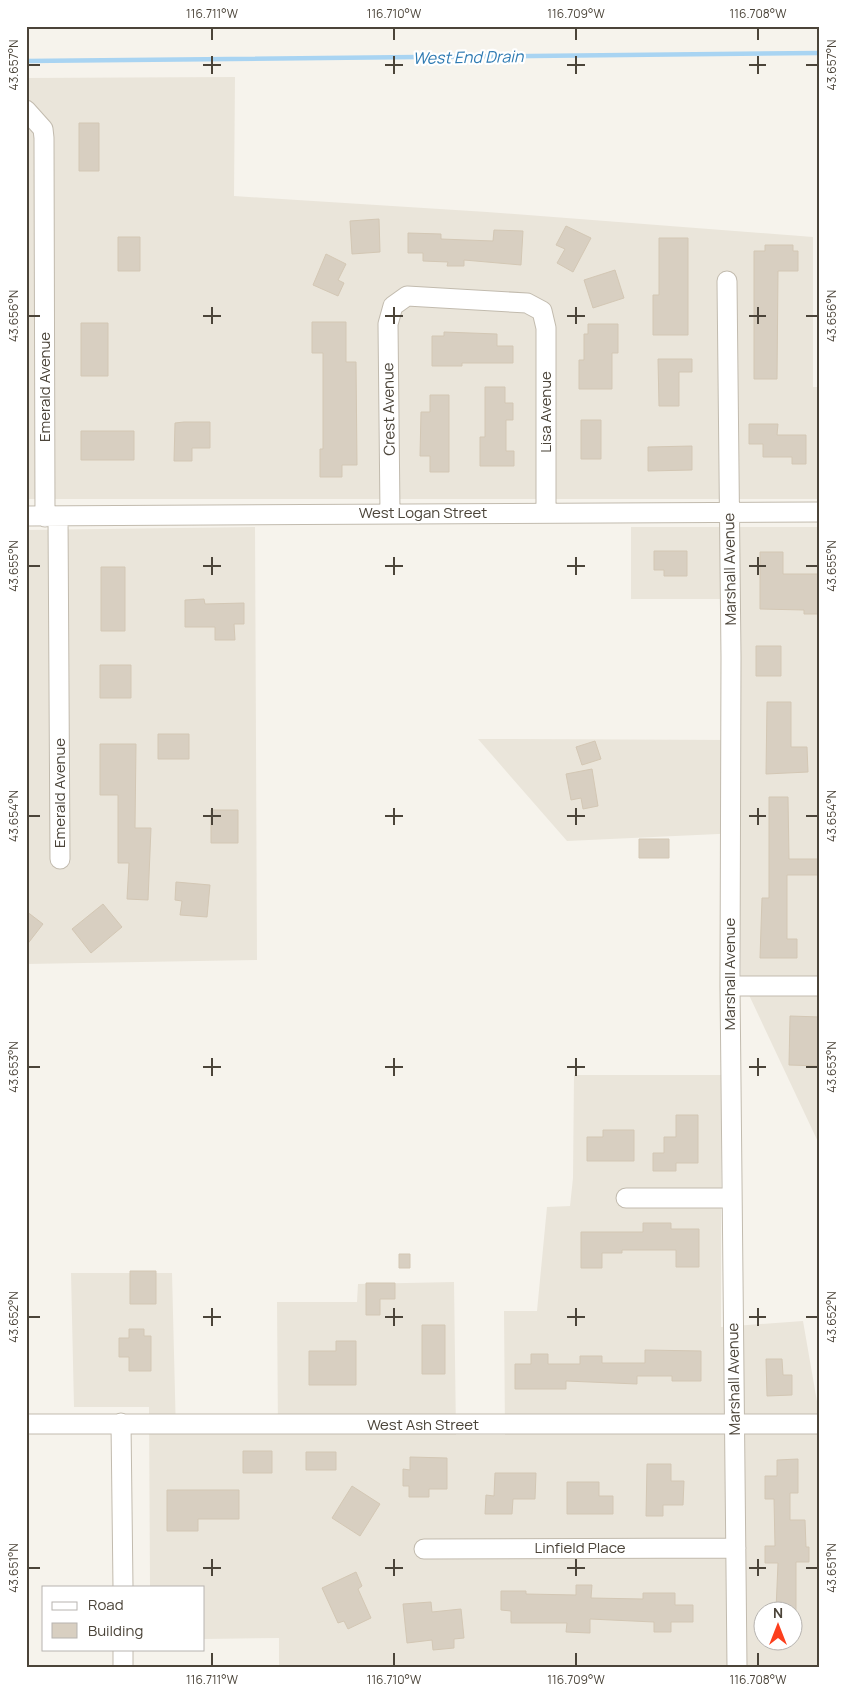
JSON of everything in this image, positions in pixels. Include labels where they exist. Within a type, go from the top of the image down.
[{"type":"street","name":"Emerald Avenue","points":[[26,110],[43,128],[44,138],[43,516],[60,859]]},
{"type":"street","name":"Marshall Avenue","points":[[727,281],[730,513],[730,986],[737,1667]]},
{"type":"street","name":"Crest Avenue","points":[[390,513],[388,324],[393,306],[407,296],[527,303],[542,311]]},
{"type":"street","name":"Lisa Avenue","points":[[542,311],[546,328],[546,513]]},
{"type":"street","name":"West Logan Street","points":[[43,516],[820,512]]},
{"type":"street","points":[[730,986],[820,986]]},
{"type":"street","points":[[626,1198],[732,1198]]},
{"type":"street","points":[[121,1423],[123,1586]]},
{"type":"street","name":"West Ash Street","points":[[26,1424],[820,1424]]},
{"type":"street","name":"Linfield Place","points":[[424,1549],[736,1548]]},
{"type":"street","points":[[123,1650],[123,1667]]},
{"type":"shaded area","points":[[235,77],[234,196],[487,212],[813,237],[813,387],[820,387],[820,499],[26,499],[26,78]]},
{"type":"shaded area","points":[[255,527],[257,960],[26,964],[26,530]]},
{"type":"shaded area","points":[[631,527],[820,527],[820,1146],[741,978],[740,833],[567,841],[478,739],[737,740],[736,599],[631,599]]},
{"type":"shaded area","points":[[574,1075],[721,1075],[721,1327],[803,1321],[820,1419],[820,1667],[279,1667],[279,1638],[205,1639],[205,1586],[150,1586],[149,1407],[74,1407],[71,1273],[172,1273],[176,1434],[278,1433],[277,1302],[357,1302],[358,1284],[454,1282],[456,1435],[505,1435],[504,1311],[537,1311],[547,1207],[570,1206],[573,1178]]},
{"type":"building","points":[[79,123],[99,123],[99,171],[79,171]]},
{"type":"building","points":[[379,219],[380,252],[352,254],[350,221]]},
{"type":"building","points":[[566,226],[591,238],[573,272],[557,263],[565,249],[556,245]]},
{"type":"building","points":[[494,230],[523,231],[521,265],[464,260],[464,266],[447,266],[448,262],[423,261],[423,253],[408,253],[408,233],[441,234],[441,239],[493,241]]},
{"type":"building","points":[[118,237],[140,237],[140,271],[118,271]]},
{"type":"building","points":[[659,238],[688,238],[688,335],[653,335],[653,295],[659,295]]},
{"type":"building","points":[[765,245],[793,245],[793,251],[798,251],[798,271],[778,271],[777,379],[754,379],[754,251],[765,251]]},
{"type":"building","points":[[326,254],[346,264],[338,280],[344,283],[338,296],[313,285]]},
{"type":"building","points":[[615,270],[624,298],[593,308],[584,280]]},
{"type":"building","points":[[312,322],[346,322],[346,362],[356,362],[357,465],[342,465],[342,477],[320,477],[320,449],[323,449],[323,353],[312,353]]},
{"type":"building","points":[[81,323],[108,323],[108,376],[81,376]]},
{"type":"building","points":[[588,324],[618,324],[618,353],[612,353],[612,389],[579,389],[579,360],[584,360],[584,334],[588,334]]},
{"type":"building","points":[[444,332],[497,334],[497,346],[513,346],[513,363],[462,363],[462,366],[432,366],[432,336],[444,336]]},
{"type":"building","points":[[658,359],[692,359],[692,372],[679,372],[679,406],[659,406]]},
{"type":"building","points":[[485,387],[505,387],[505,403],[513,403],[513,420],[506,420],[506,451],[514,451],[514,466],[480,466],[480,437],[485,437]]},
{"type":"building","points":[[430,395],[449,395],[449,472],[430,472],[430,456],[420,456],[421,412],[430,412]]},
{"type":"building","points":[[581,420],[601,420],[601,459],[581,459]]},
{"type":"building","points":[[210,422],[210,448],[192,448],[192,461],[174,461],[175,423]]},
{"type":"building","points":[[749,424],[778,424],[777,435],[806,435],[806,464],[792,464],[792,457],[763,457],[763,444],[749,444]]},
{"type":"building","points":[[81,431],[134,431],[134,460],[81,460]]},
{"type":"building","points":[[692,446],[692,470],[648,471],[648,447]]},
{"type":"building","points":[[654,551],[687,551],[687,576],[664,576],[664,570],[654,570]]},
{"type":"building","points":[[760,552],[783,552],[783,574],[820,574],[820,614],[804,614],[804,610],[760,609]]},
{"type":"building","points":[[101,567],[125,567],[125,631],[101,631]]},
{"type":"building","points":[[204,599],[205,604],[244,603],[244,624],[234,624],[235,640],[215,640],[215,627],[185,627],[185,600]]},
{"type":"building","points":[[756,646],[781,646],[781,676],[756,676]]},
{"type":"building","points":[[100,665],[131,665],[131,698],[100,698]]},
{"type":"building","points":[[767,702],[791,702],[791,747],[807,747],[808,772],[766,774]]},
{"type":"building","points":[[158,734],[189,734],[189,759],[158,759]]},
{"type":"building","points":[[595,741],[601,759],[582,765],[576,747]]},
{"type":"building","points":[[100,744],[136,744],[135,828],[151,828],[148,900],[127,899],[129,863],[118,863],[118,795],[100,795]]},
{"type":"building","points":[[592,769],[598,806],[583,809],[581,798],[571,800],[566,774]]},
{"type":"building","points":[[769,797],[788,797],[789,859],[820,859],[820,875],[787,875],[787,939],[797,939],[797,958],[760,958],[762,898],[769,898]]},
{"type":"building","points":[[211,810],[238,810],[238,843],[211,843]]},
{"type":"building","points":[[639,839],[669,839],[669,858],[639,858]]},
{"type":"building","points":[[176,882],[210,885],[207,917],[180,915],[182,901],[175,900]]},
{"type":"building","points":[[103,904],[122,927],[91,953],[72,929]]},
{"type":"building","points":[[26,911],[43,924],[26,946]]},
{"type":"building","points":[[790,1016],[820,1017],[820,1066],[789,1065]]},
{"type":"building","points":[[676,1115],[698,1115],[698,1163],[676,1163],[676,1171],[653,1171],[653,1153],[664,1153],[664,1137],[676,1137]]},
{"type":"building","points":[[603,1130],[634,1130],[634,1161],[587,1161],[587,1137],[603,1137]]},
{"type":"building","points":[[643,1223],[671,1223],[671,1229],[699,1229],[699,1267],[676,1267],[676,1250],[622,1250],[622,1253],[602,1253],[602,1268],[581,1268],[581,1232],[643,1232]]},
{"type":"building","points":[[399,1254],[410,1254],[410,1268],[399,1268]]},
{"type":"building","points":[[130,1271],[156,1271],[156,1304],[130,1304]]},
{"type":"building","points":[[366,1283],[395,1283],[395,1299],[380,1299],[380,1315],[366,1315]]},
{"type":"building","points":[[422,1325],[445,1325],[445,1374],[422,1374]]},
{"type":"building","points":[[129,1329],[144,1329],[144,1336],[151,1336],[151,1371],[129,1371],[129,1357],[119,1357],[119,1338],[129,1338]]},
{"type":"building","points":[[336,1341],[356,1341],[356,1385],[309,1385],[309,1351],[336,1351]]},
{"type":"building","points":[[645,1350],[701,1351],[701,1381],[672,1381],[672,1376],[637,1376],[637,1384],[566,1381],[566,1389],[515,1389],[515,1364],[531,1364],[531,1354],[548,1354],[548,1364],[580,1364],[580,1356],[602,1356],[602,1363],[645,1363]]},
{"type":"building","points":[[766,1359],[782,1359],[783,1375],[792,1375],[792,1395],[767,1396]]},
{"type":"building","points":[[243,1451],[272,1451],[272,1473],[243,1473]]},
{"type":"building","points":[[306,1452],[336,1452],[336,1470],[306,1470]]},
{"type":"building","points":[[410,1457],[447,1458],[447,1489],[429,1489],[429,1497],[409,1497],[409,1486],[403,1486],[403,1469],[410,1470]]},
{"type":"building","points":[[798,1459],[798,1493],[790,1493],[790,1520],[805,1520],[806,1547],[809,1547],[809,1562],[796,1562],[796,1600],[776,1600],[778,1563],[765,1563],[765,1546],[775,1546],[774,1499],[765,1499],[765,1476],[777,1476],[777,1460]]},
{"type":"building","points":[[647,1464],[671,1464],[671,1481],[684,1481],[683,1505],[663,1505],[663,1516],[646,1516]]},
{"type":"building","points":[[495,1473],[536,1473],[535,1499],[513,1499],[512,1514],[485,1514],[486,1495],[494,1496]]},
{"type":"building","points":[[567,1482],[599,1482],[599,1496],[613,1496],[613,1514],[567,1514]]},
{"type":"building","points":[[352,1486],[380,1504],[360,1536],[332,1518]]},
{"type":"building","points":[[167,1490],[239,1490],[239,1519],[198,1519],[198,1531],[167,1531]]},
{"type":"building","points":[[356,1572],[362,1586],[358,1589],[371,1618],[348,1629],[344,1621],[338,1623],[322,1588]]},
{"type":"building","points":[[576,1585],[592,1585],[591,1598],[643,1599],[643,1593],[675,1593],[675,1605],[693,1605],[693,1622],[671,1622],[671,1632],[654,1632],[654,1622],[590,1619],[590,1633],[566,1632],[567,1623],[511,1623],[511,1611],[501,1610],[501,1591],[526,1591],[526,1594],[576,1595]]},
{"type":"building","points":[[431,1602],[432,1612],[461,1609],[464,1638],[454,1639],[454,1648],[433,1650],[432,1640],[407,1643],[403,1604]]},
{"type":"waterway","name":"West End Drain","points":[[26,61],[820,53]]}]
